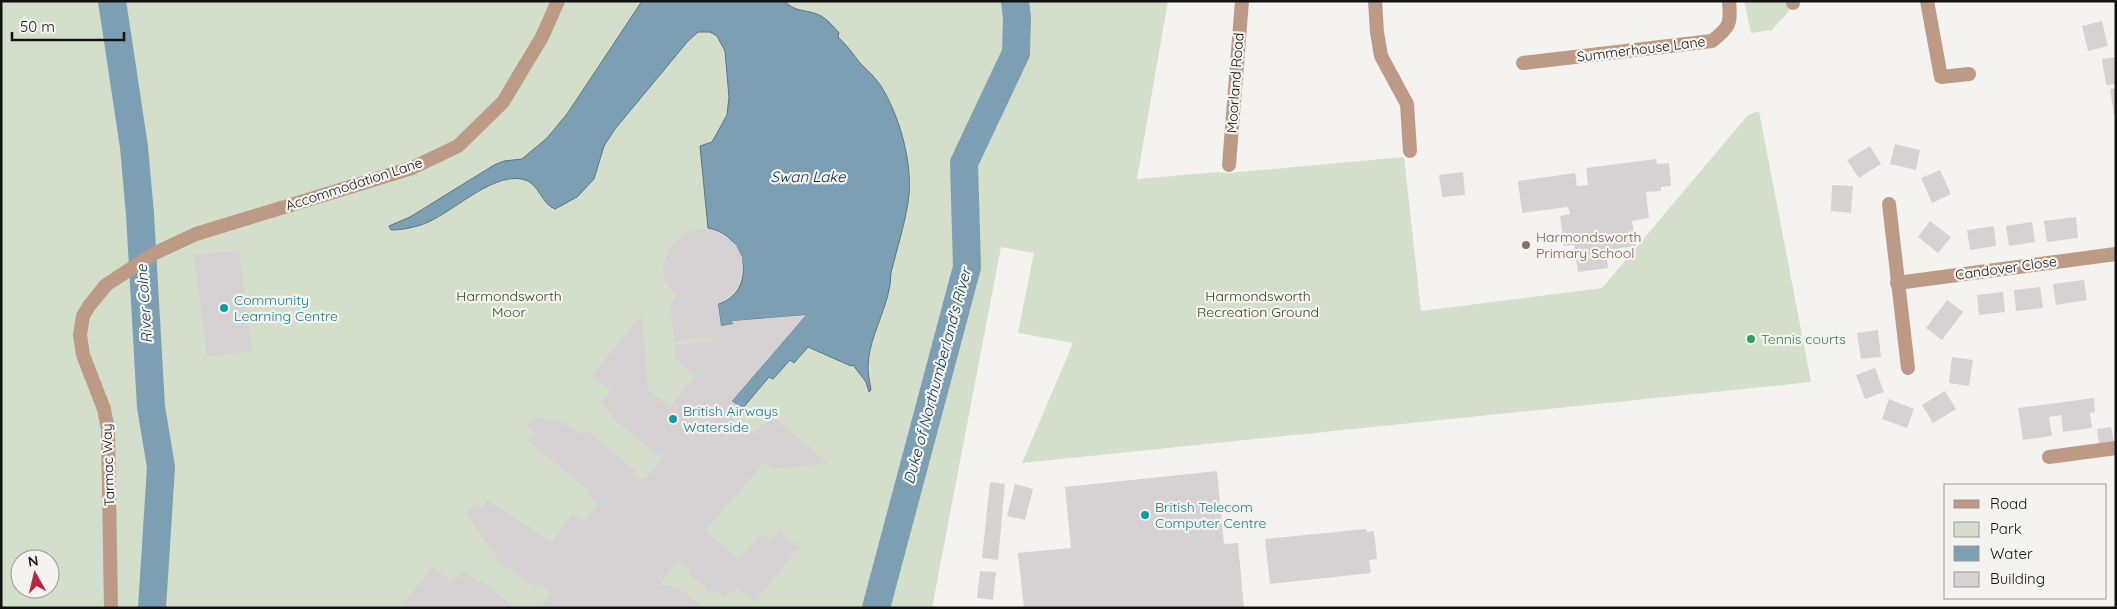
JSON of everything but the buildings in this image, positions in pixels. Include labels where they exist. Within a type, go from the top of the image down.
[{"type":"street","name":"Accommodation Lane","points":[[114,279],[156,253],[196,234],[412,168],[458,146],[503,102],[542,38],[558,1]]},
{"type":"street","name":"Moorland Road","points":[[1229,165],[1242,1]]},
{"type":"street","points":[[1375,1],[1376,32],[1382,56],[1406,104],[1410,151]]},
{"type":"street","name":"Summerhouse Lane","points":[[1523,62],[1712,41],[1726,30],[1730,16],[1728,1]]},
{"type":"street","points":[[1927,1],[1941,77],[1969,74]]},
{"type":"street","points":[[1889,204],[1908,368]]},
{"type":"street","name":"Candover Close","points":[[1897,283],[2116,254]]},
{"type":"street","name":"Tarmac Way","points":[[111,608],[108,430],[104,409],[83,354],[80,336],[83,316],[106,285],[114,279]]},
{"type":"street","points":[[2049,457],[2116,448]]},
{"type":"green space","name":"Harmondsworth Moor","points":[[1,1],[1015,1],[1017,18],[1016,53],[964,163],[967,267],[876,608],[1,608]]},
{"type":"green space","name":"Harmondsworth Recreation Ground","points":[[1022,1],[1168,1],[1137,179],[1404,157],[1421,311],[1602,288],[1748,115],[1759,111],[1811,382],[1022,463],[1073,343],[1018,333],[1034,253],[1001,247],[932,608],[881,608],[971,268],[972,165],[1024,56],[1025,29]]},
{"type":"green space","points":[[1744,1],[1789,1],[1789,11],[1772,30],[1751,33]]},
{"type":"water","name":"Swan Lake","points":[[642,1],[785,1],[797,9],[824,18],[839,33],[838,37],[881,86],[899,124],[903,138],[908,167],[909,195],[887,297],[869,355],[868,370],[871,390],[869,392],[866,382],[853,365],[851,366],[808,347],[794,363],[790,360],[773,379],[769,377],[742,409],[732,401],[806,315],[733,321],[733,324],[721,326],[718,304],[730,298],[738,289],[743,277],[743,265],[740,253],[733,242],[722,233],[708,228],[700,146],[712,142],[727,115],[729,97],[725,51],[717,36],[710,32],[698,32],[688,41],[615,129],[604,146],[594,179],[577,197],[555,209],[546,203],[536,188],[528,181],[510,179],[484,188],[433,220],[406,229],[391,230],[389,226],[410,217],[494,165],[504,161],[522,159],[547,138],[567,114]]},
{"type":"waterway","name":"River Colne","points":[[112,1],[134,147],[140,214],[151,407],[161,467],[152,608]]},
{"type":"waterway","name":"Duke of Northumberland's River","points":[[876,608],[967,267],[964,163],[1016,53],[1017,18],[1015,1]]},
{"type":"place","name":"Harmondsworth Primary School","points":[[1526,245]]},
{"type":"place","name":"Community Learning Centre","points":[[224,308]]},
{"type":"place","name":"Tennis courts","points":[[1751,339]]},
{"type":"place","name":"British Airways Waterside","points":[[673,419]]},
{"type":"place","name":"British Telecom Computer Centre","points":[[1145,515]]}]
